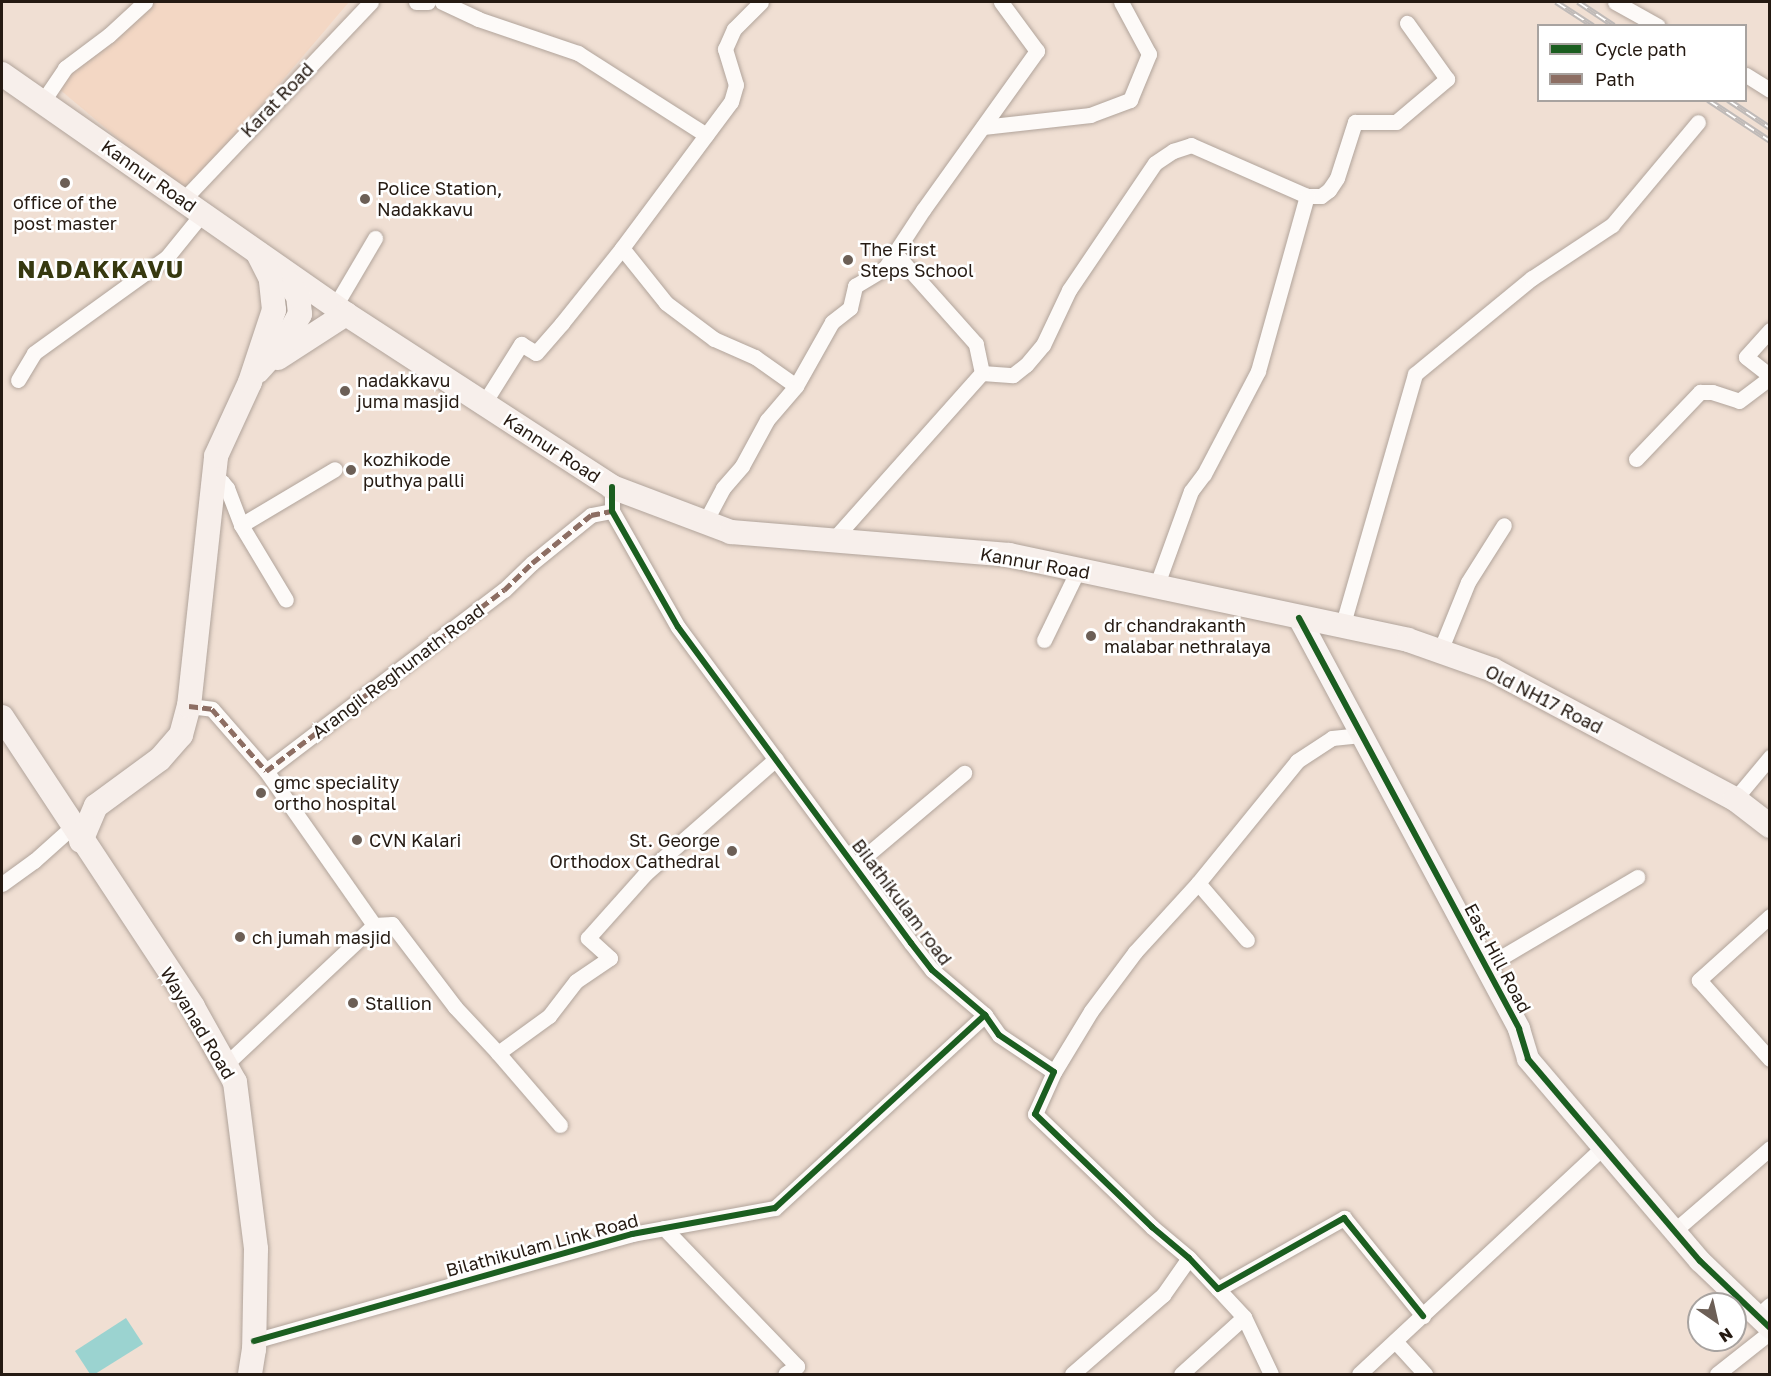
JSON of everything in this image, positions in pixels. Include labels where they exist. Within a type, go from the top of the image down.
[{"type":"main road","name":"Kannur Road","points":[[2,74],[341,310],[612,487],[731,532],[1009,555],[1299,618]]},
{"type":"main road","points":[[77,834],[96,806],[160,759],[181,735],[189,706],[216,456],[250,382],[285,341],[300,314],[298,296],[267,259]]},
{"type":"main road","points":[[250,382],[286,351],[341,310]]},
{"type":"main road","name":"Old NH17 Road","points":[[1299,618],[1408,640],[1493,670],[1734,799],[1770,826]]},
{"type":"main road","name":"Wayanad Road","points":[[2,717],[53,798],[193,1007],[235,1082],[256,1249],[254,1341],[250,1374]]},
{"type":"main road","points":[[53,798],[73,808],[96,806]]},
{"type":"street","points":[[43,101],[65,68],[109,35],[145,2]]},
{"type":"street","name":"Karat Road","points":[[183,200],[371,2]]},
{"type":"street","points":[[416,2],[428,2]]},
{"type":"street","points":[[442,2],[478,19],[578,53],[706,135]]},
{"type":"street","points":[[484,404],[521,344],[536,353],[622,248],[730,102],[736,85],[725,49],[734,29],[761,2]]},
{"type":"street","points":[[705,522],[723,488],[742,466],[767,420],[796,386],[832,322],[850,308],[855,286],[885,268],[1037,51],[1001,2]]},
{"type":"street","points":[[983,126],[1090,115],[1130,100],[1149,54],[1121,2]]},
{"type":"street","points":[[1615,2],[1654,24]]},
{"type":"street","points":[[982,373],[1013,375],[1026,365],[1042,345],[1069,290],[1155,163],[1173,151],[1191,145],[1307,196],[1321,196],[1329,190],[1337,178],[1355,122],[1396,122],[1447,79],[1407,23]]},
{"type":"street","points":[[1747,76],[1770,90]]},
{"type":"street","points":[[1342,627],[1415,374],[1532,278],[1612,225],[1698,122]]},
{"type":"street","points":[[1156,587],[1191,491],[1204,474],[1258,371],[1307,196]]},
{"type":"street","points":[[18,380],[34,353],[167,257],[202,214]]},
{"type":"street","points":[[341,310],[375,238]]},
{"type":"street","points":[[622,248],[666,303],[714,339],[754,357],[796,386]]},
{"type":"street","points":[[895,253],[976,344],[982,373]]},
{"type":"street","points":[[1636,459],[1700,392],[1712,392],[1739,401],[1770,377],[1746,357],[1770,330]]},
{"type":"street","points":[[833,540],[982,373]]},
{"type":"street","points":[[241,525],[335,469]]},
{"type":"street","points":[[213,482],[222,482],[227,488],[241,525],[286,600]]},
{"type":"street","name":"Bilathikulam road","points":[[612,487],[612,511],[678,627],[932,970],[985,1015],[999,1035],[1054,1072]]},
{"type":"street","name":"Arangil Reghunath Road","points":[[266,771],[504,590],[532,563],[591,515],[612,511]]},
{"type":"street","points":[[1440,651],[1468,582],[1504,525]]},
{"type":"street","points":[[1044,640],[1078,570]]},
{"type":"street","name":"East Hill Road","points":[[1299,618],[1519,1029],[1528,1059],[1721,1283],[1767,1320]]},
{"type":"street","points":[[189,706],[212,709],[266,771],[374,925]]},
{"type":"street","points":[[1271,1374],[1244,1317],[1190,1258],[1152,1227],[1035,1114],[1054,1072],[1091,1011],[1135,952],[1198,883],[1297,761],[1332,738],[1362,735]]},
{"type":"street","points":[[1734,799],[1770,757]]},
{"type":"street","points":[[498,1053],[549,1016],[576,981],[610,958],[588,938],[645,874],[776,759]]},
{"type":"street","points":[[855,865],[964,773]]},
{"type":"street","points":[[2,884],[77,834]]},
{"type":"street","points":[[1485,966],[1637,877]]},
{"type":"street","points":[[1198,883],[1247,940]]},
{"type":"street","points":[[1770,916],[1699,980],[1770,1059]]},
{"type":"street","points":[[225,1065],[374,925],[392,924],[454,1007],[498,1053],[560,1125]]},
{"type":"street","name":"Bilathikulam Link Road","points":[[254,1341],[632,1234],[775,1208],[985,1015]]},
{"type":"street","points":[[1359,1374],[1603,1147]]},
{"type":"street","points":[[1674,1231],[1770,1148]]},
{"type":"street","points":[[1218,1289],[1344,1218],[1423,1316]]},
{"type":"street","points":[[664,1228],[797,1366],[785,1374]]},
{"type":"street","points":[[1072,1374],[1163,1294],[1190,1258]]},
{"type":"street","points":[[1181,1374],[1244,1317]]},
{"type":"street","points":[[1717,1374],[1767,1320]]},
{"type":"street","points":[[1395,1341],[1425,1374]]},
{"type":"shaded area","points":[[132,2],[349,2],[185,195],[58,88]]},
{"type":"water","points":[[126,1318],[143,1344],[95,1374],[90,1374],[75,1351]]},
{"type":"railway","points":[[1556,2],[1590,24]]},
{"type":"railway","points":[[1578,2],[1611,24]]},
{"type":"railway","points":[[1711,102],[1770,141]]},
{"type":"railway","points":[[1731,102],[1770,128]]},
{"type":"marked path","points":[[189,706],[212,709],[266,771],[504,590],[532,563],[591,515],[612,511]]},
{"type":"cycle path","points":[[612,487],[612,511],[678,627],[911,943],[932,970],[985,1015],[999,1035],[1054,1072],[1035,1114],[1152,1227],[1189,1258],[1218,1289],[1344,1218],[1423,1316]]},
{"type":"cycle path","points":[[1299,618],[1519,1029],[1528,1059],[1700,1261],[1770,1328]]},
{"type":"cycle path","points":[[254,1341],[632,1234],[775,1208],[985,1015]]},
{"type":"place","name":"office of the post master","points":[[65,183]]},
{"type":"place","name":"Police Station, Nadakkavu","points":[[365,199]]},
{"type":"place","name":"The First Steps School","points":[[848,260]]},
{"type":"place","name":"nadakkavu juma masjid","points":[[345,391]]},
{"type":"place","name":"kozhikode puthya palli","points":[[351,470]]},
{"type":"place","name":"dr chandrakanth malabar nethralaya","points":[[1091,636]]},
{"type":"place","name":"gmc speciality ortho hospital","points":[[261,793]]},
{"type":"place","name":"CVN Kalari","points":[[357,840]]},
{"type":"place","name":"St. George Orthodox Cathedral","points":[[732,851]]},
{"type":"place","name":"ch jumah masjid","points":[[240,937]]},
{"type":"place","name":"Stallion","points":[[353,1003]]},
{"type":"district","name":"NADAKKAVU","points":[[101,269]]}]
